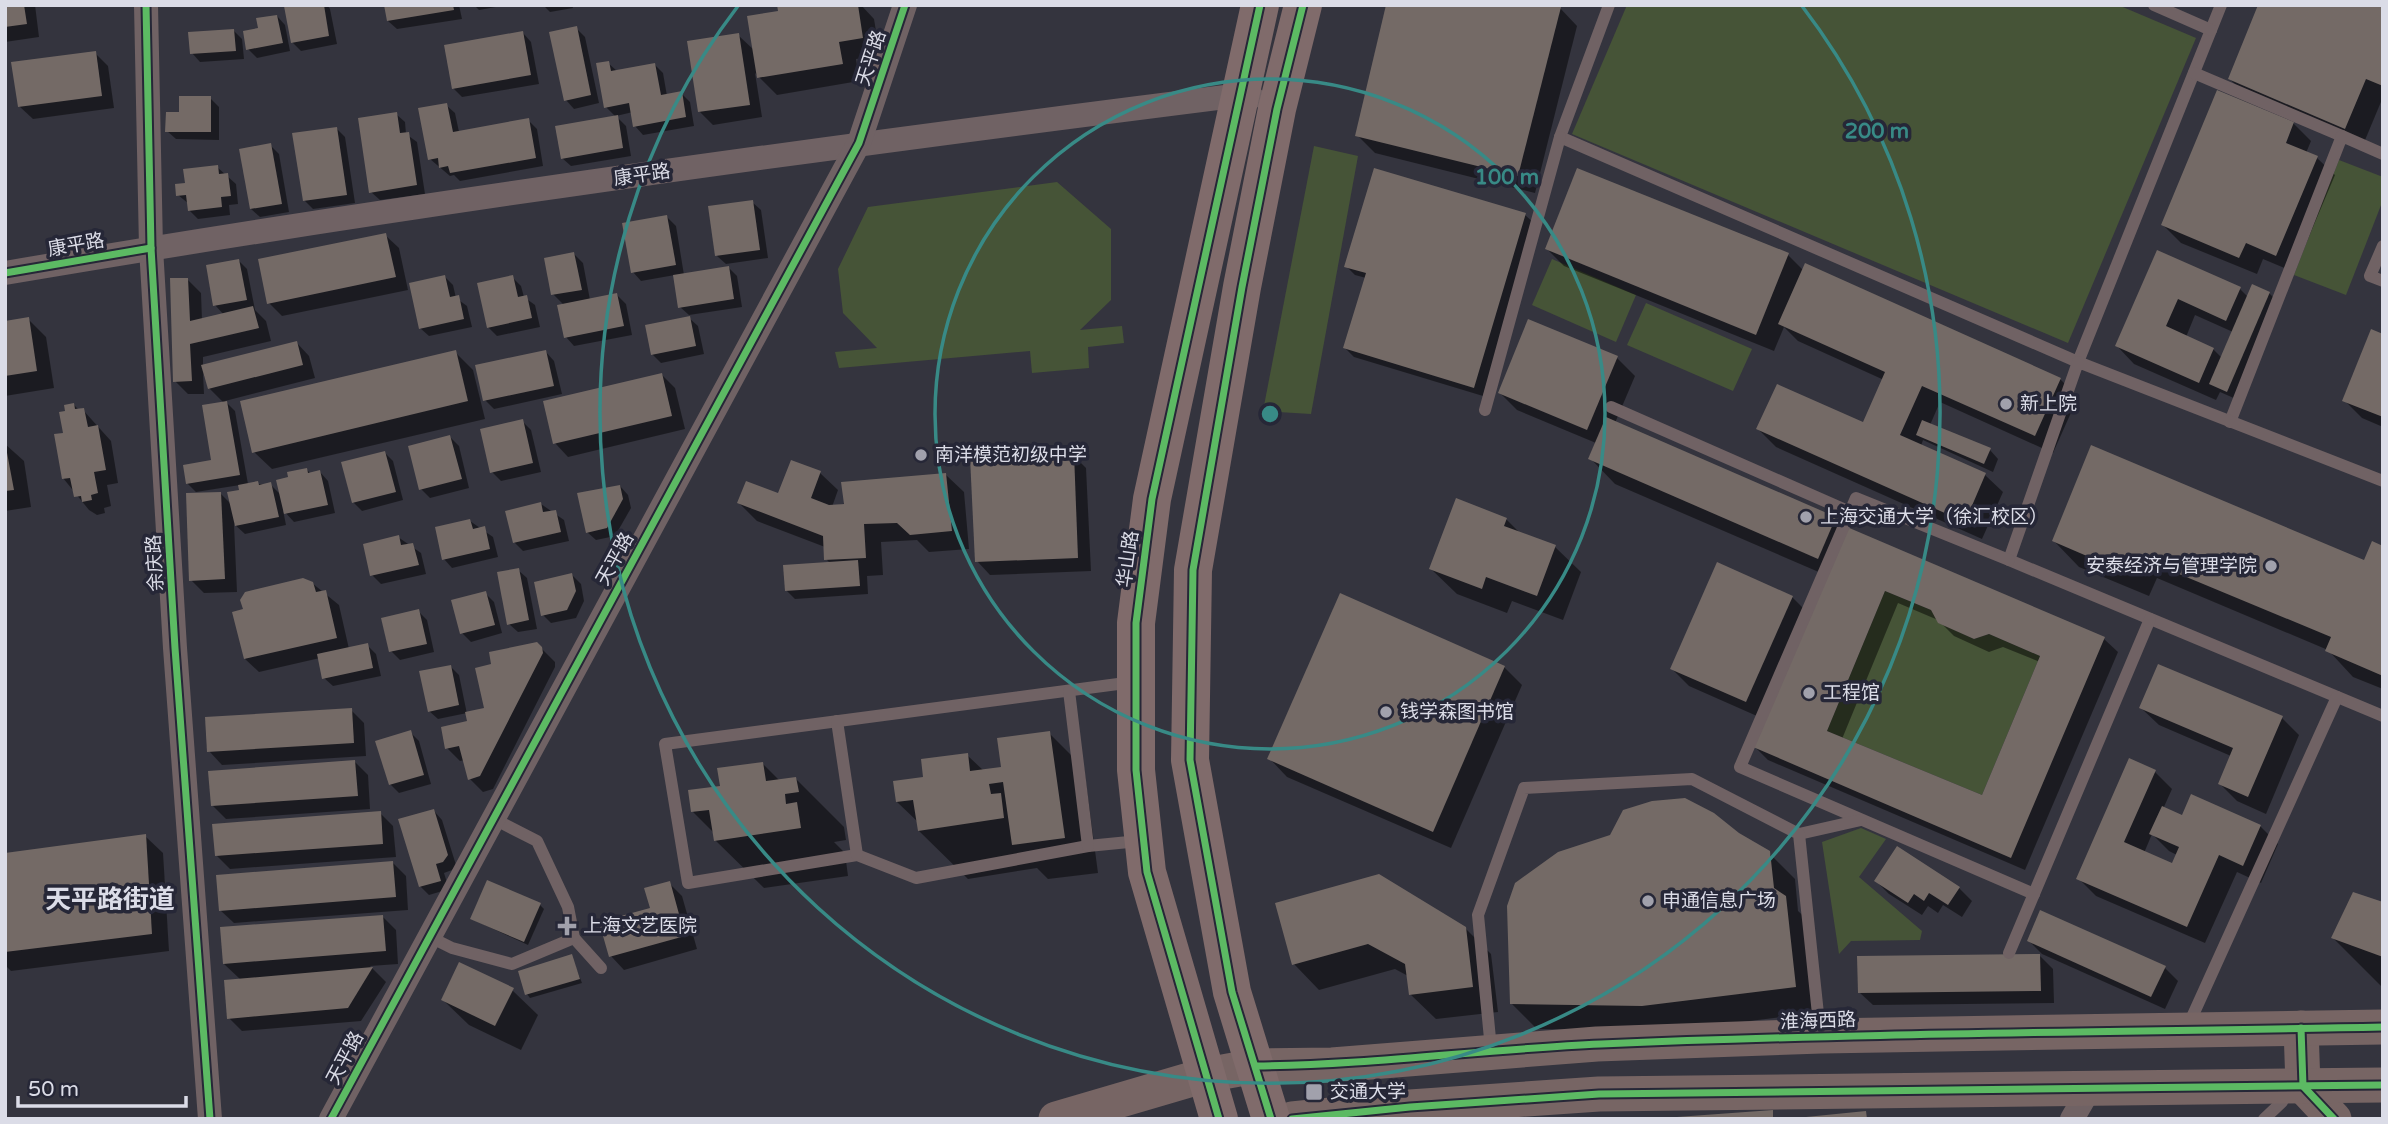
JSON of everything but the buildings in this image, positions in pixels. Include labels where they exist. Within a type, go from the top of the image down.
[{"type":"main road","name":"华山路","points":[[1219,1119],[1147,872],[1142,840],[1134,682],[1137,601],[1152,499],[1260,5]]},
{"type":"main road","points":[[1270,1119],[1233,992],[1190,760],[1193,570],[1242,287],[1279,101],[1303,5]]},
{"type":"main road","name":"淮海西路","points":[[1056,1119],[1206,1075],[1256,1066],[1332,1065],[1597,1044],[1821,1036],[2383,1027]]},
{"type":"main road","points":[[2296,1086],[2301,1028]]},
{"type":"main road","points":[[1597,1044],[1600,1106]]},
{"type":"main road","points":[[2296,1086],[2334,1119]]},
{"type":"main road","points":[[1292,1119],[1410,1107],[1600,1106],[2090,1088],[2383,1086]]},
{"type":"street","name":"余庆路","points":[[146,5],[151,248],[176,662],[210,1119]]},
{"type":"street","name":"天平路","points":[[331,1119],[481,836],[494,819],[859,143],[905,5]]},
{"type":"street","name":"康平路","points":[[5,273],[151,248],[859,143],[1241,95],[1279,101]]},
{"type":"street","points":[[2072,1119],[2090,1088]]},
{"type":"lane","points":[[1485,410],[1560,137],[1609,5]]},
{"type":"lane","points":[[2154,5],[2211,30]]},
{"type":"lane","points":[[2009,560],[2078,362],[2221,5]]},
{"type":"lane","points":[[2194,73],[2383,154]]},
{"type":"lane","points":[[2230,422],[2342,136]]},
{"type":"lane","points":[[1560,137],[2078,362],[2383,481]]},
{"type":"lane","points":[[2383,246],[2370,276],[2383,281]]},
{"type":"lane","points":[[1611,407],[1850,512]]},
{"type":"lane","points":[[2034,894],[1740,767],[1856,498],[2383,716]]},
{"type":"lane","points":[[2009,953],[2150,619]]},
{"type":"lane","points":[[1134,682],[665,744],[688,883],[857,855],[916,877],[1088,846],[1142,840]]},
{"type":"lane","points":[[1069,691],[1088,846]]},
{"type":"lane","points":[[2187,1030],[2337,697]]},
{"type":"lane","points":[[836,721],[857,855]]},
{"type":"lane","points":[[1491,1053],[1478,915],[1524,788],[1692,779],[1799,834],[1861,820]]},
{"type":"lane","points":[[494,819],[537,841],[568,907],[574,938],[601,968]]},
{"type":"lane","points":[[1799,834],[1821,1036]]},
{"type":"lane","points":[[428,936],[452,948],[512,964],[574,938]]},
{"type":"lane","points":[[2264,1119],[2296,1086]]},
{"type":"green space","points":[[1627,5],[2118,5],[2196,38],[2068,343],[1572,134]]},
{"type":"green space","points":[[1314,146],[1358,156],[1311,414],[1263,411]]},
{"type":"green space","points":[[2339,160],[2383,177],[2383,200],[2346,295],[2294,275]]},
{"type":"green space","points":[[1057,182],[1111,229],[1111,300],[1080,330],[1122,326],[1124,343],[1088,347],[1089,368],[1032,373],[1030,351],[839,368],[835,352],[877,348],[843,313],[838,269],[868,207]]},
{"type":"green space","points":[[1552,259],[1636,295],[1616,342],[1532,305]]},
{"type":"green space","points":[[1646,303],[1752,349],[1733,391],[1627,345]]},
{"type":"green space","points":[[1885,591],[1931,610],[1939,623],[1974,639],[1989,634],[2040,656],[1982,795],[1827,731]]},
{"type":"green space","points":[[1861,828],[1886,839],[1859,877],[1922,931],[1920,940],[1851,941],[1839,954],[1822,842]]},
{"type":"cycle path","points":[[146,5],[151,248],[175,648],[210,1119]]},
{"type":"cycle path","points":[[331,1119],[859,143],[905,5]]},
{"type":"cycle path","points":[[1219,1119],[1147,872],[1136,770],[1136,623],[1152,499],[1260,5]]},
{"type":"cycle path","points":[[1271,1119],[1232,992],[1190,760],[1193,570],[1242,287],[1277,109],[1303,5]]},
{"type":"cycle path","points":[[5,273],[151,248]]},
{"type":"cycle path","points":[[1256,1066],[1342,1063],[1558,1046],[1699,1040],[2383,1027]]},
{"type":"cycle path","points":[[2301,1028],[2303,1086],[2334,1119]]},
{"type":"cycle path","points":[[1292,1119],[1410,1107],[1599,1094],[2383,1085]]},
{"type":"place","name":"新上院","points":[[2006,404]]},
{"type":"place","name":"南洋模范初级中学","points":[[921,455]]},
{"type":"place","name":"上海交通大学（徐汇校区）","points":[[1806,517]]},
{"type":"place","name":"安泰经济与管理学院","points":[[2271,566]]},
{"type":"place","name":"工程馆","points":[[1809,693]]},
{"type":"place","name":"钱学森图书馆","points":[[1386,712]]},
{"type":"place","name":"申通信息广场","points":[[1648,901]]},
{"type":"place","name":"上海文艺医院","points":[[567,926]]},
{"type":"place","name":"交通大学","points":[[1314,1092]]},
{"type":"district","name":"天平路街道","points":[[110,899]]}]
